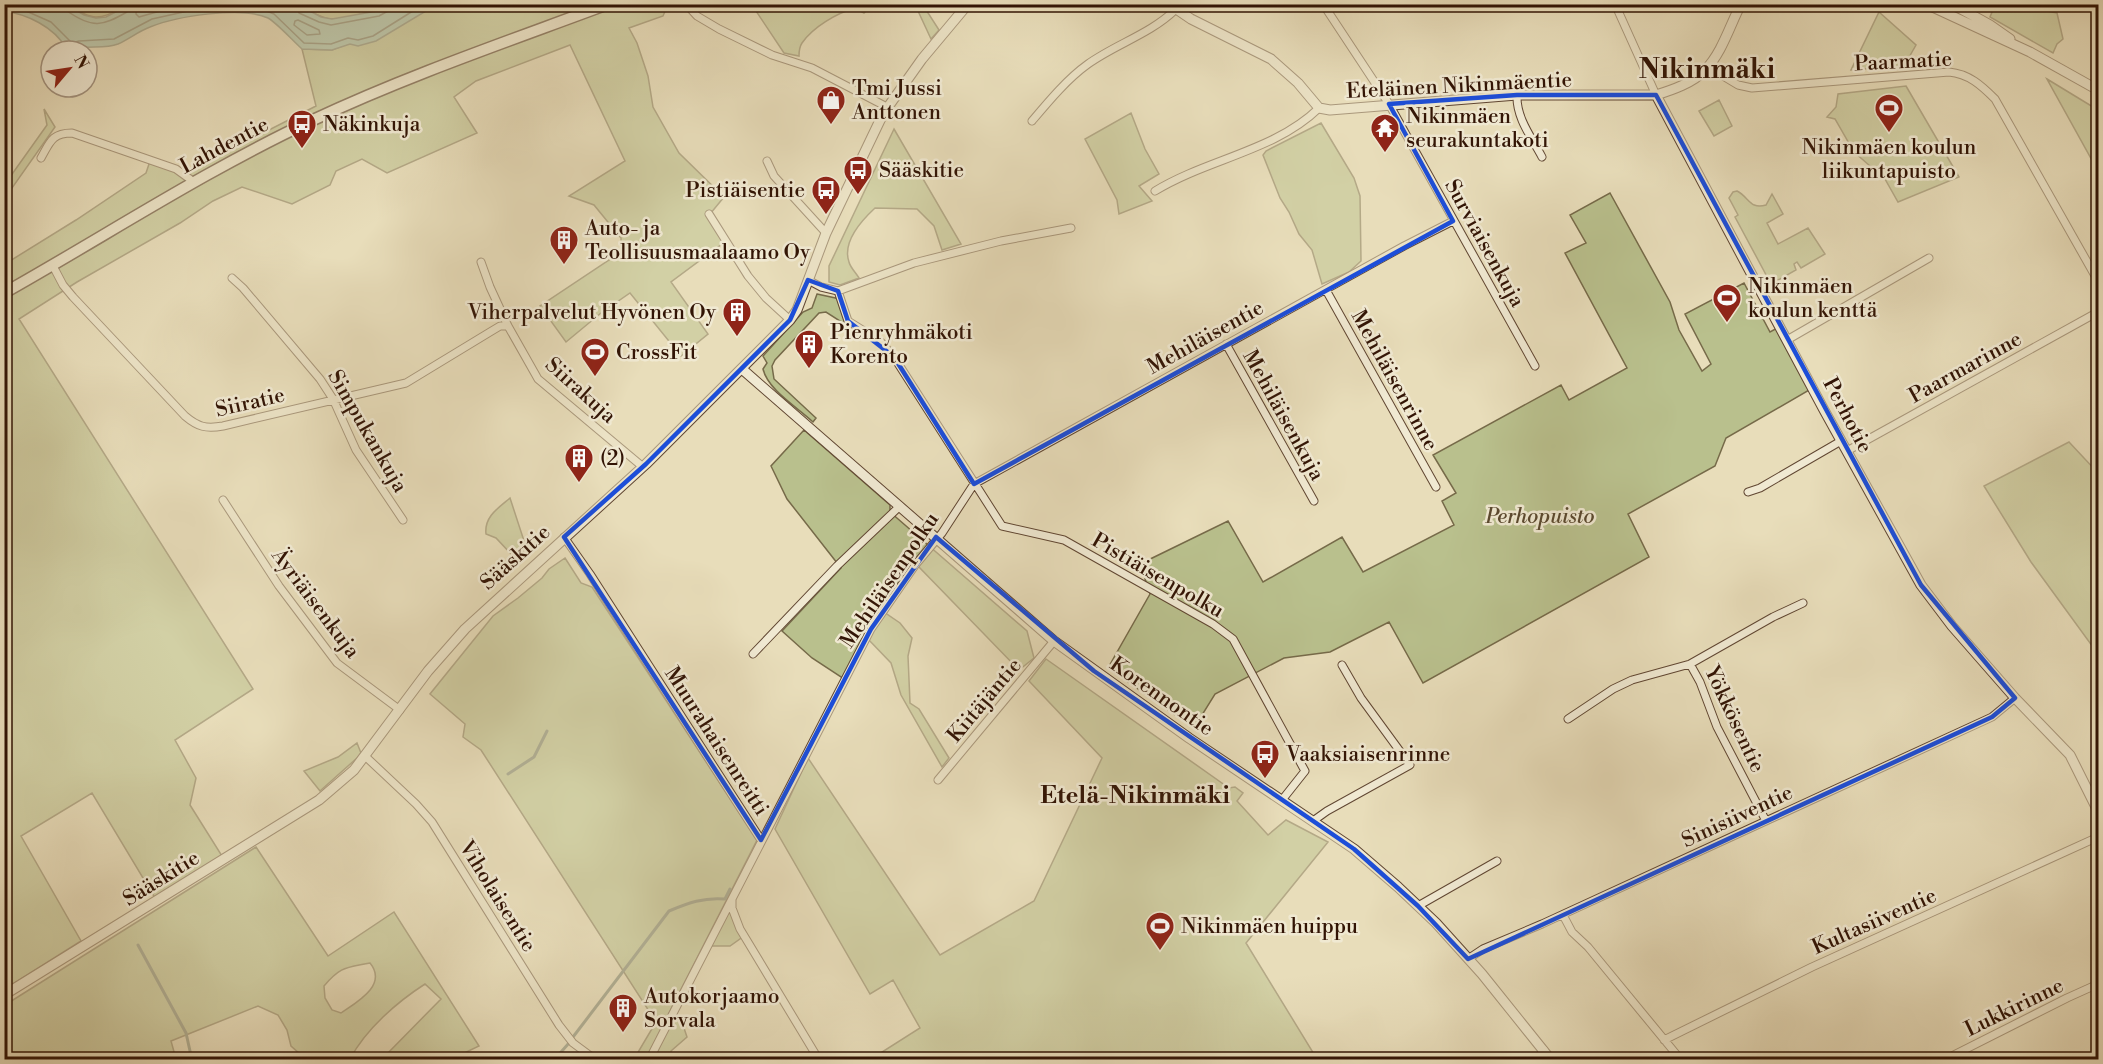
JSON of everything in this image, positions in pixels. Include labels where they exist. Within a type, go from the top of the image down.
[{"type":"main road","name":"Lahdentie","points":[[4,293],[194,182],[297,128],[401,82],[608,4]]},
{"type":"street","points":[[686,4],[697,16],[718,29],[772,55],[812,68],[887,107]]},
{"type":"street","name":"Sääskitie","points":[[4,995],[319,800],[354,770],[428,671],[459,635],[643,466],[790,320],[797,310],[826,233],[887,107],[922,58],[968,4]]},
{"type":"street","name":"Surviaisenkuja","points":[[1323,4],[1389,104],[1535,366]]},
{"type":"street","name":"Perhotie","points":[[1615,4],[1656,95],[1841,441],[1926,593],[2015,698],[2070,755],[2098,811]]},
{"type":"street","name":"Eteläinen Nikinmäentie","points":[[1155,191],[1190,173],[1254,148],[1306,121],[1318,108],[1330,110],[1517,95],[1611,97],[1656,95],[1672,90],[1708,67],[1741,4]]},
{"type":"street","points":[[1926,4],[2030,52],[2098,90]]},
{"type":"street","points":[[1952,4],[1990,25],[2030,52]]},
{"type":"street","points":[[1032,122],[1044,106],[1087,65],[1154,27],[1172,7],[1271,59],[1298,83],[1318,108]]},
{"type":"street","name":"Paarmatie","points":[[1708,67],[1738,85],[1752,88],[1949,72],[1960,73],[1973,79],[1995,99],[2098,281]]},
{"type":"street","points":[[1517,95],[1517,106],[1521,118],[1542,157]]},
{"type":"street","points":[[41,158],[53,138],[60,133],[72,133],[176,169],[194,182]]},
{"type":"street","points":[[767,160],[774,176],[826,233]]},
{"type":"street","points":[[709,214],[748,276],[766,298],[790,320]]},
{"type":"street","name":"Mehiläisentie","points":[[974,484],[1453,220]]},
{"type":"street","points":[[808,280],[820,287],[838,291],[914,263],[967,249],[1071,228]]},
{"type":"street","points":[[1788,340],[1929,258]]},
{"type":"street","name":"Siirakuja","points":[[481,262],[508,326],[538,379],[643,466]]},
{"type":"street","name":"Siiratie","points":[[53,266],[63,285],[73,297],[186,416],[205,428],[223,426],[406,383],[490,332],[508,326]]},
{"type":"street","name":"Simpukankuja","points":[[231,278],[243,288],[315,373],[333,399],[356,450],[403,520]]},
{"type":"street","name":"Mehiläisenrinne","points":[[1326,290],[1436,487]]},
{"type":"street","points":[[838,291],[848,321],[880,341],[894,357],[974,484]]},
{"type":"street","name":"Paarmarinne","points":[[1847,451],[2098,312]]},
{"type":"street","name":"Mehiläisenkuja","points":[[1226,344],[1314,501]]},
{"type":"street","name":"Korennontie","points":[[742,369],[1054,641],[1189,738],[1354,849],[1418,906],[1468,959],[1551,1059]]},
{"type":"street","points":[[1748,492],[1760,488],[1841,441]]},
{"type":"street","name":"Mehiläisenpolku","points":[[762,840],[871,629],[974,484]]},
{"type":"street","name":"Pistiäisenpolku","points":[[974,484],[1002,526],[1064,540],[1213,624],[1233,639],[1305,771],[1282,800]]},
{"type":"street","name":"Äyriäisenkuja","points":[[223,500],[279,586],[337,663],[400,710]]},
{"type":"street","points":[[753,654],[837,566],[900,506]]},
{"type":"street","name":"Muurahaisenreitti","points":[[564,537],[762,840],[649,1059]]},
{"type":"street","points":[[1568,719],[1586,705],[1632,680],[1690,664],[1773,617],[1803,603]]},
{"type":"street","name":"Kiitäjäntie","points":[[938,780],[1054,641]]},
{"type":"street","name":"Yökkösentie","points":[[1690,664],[1700,682],[1717,727],[1766,820]]},
{"type":"street","points":[[1313,821],[1410,765],[1361,698],[1342,665]]},
{"type":"street","name":"Sinisiiventie","points":[[1468,959],[1483,950],[1992,717],[2015,698]]},
{"type":"street","name":"Viholaisentie","points":[[365,756],[432,822],[559,1025],[573,1042],[596,1059]]},
{"type":"street","name":"Kultasiiventie","points":[[1664,1040],[1812,967],[2098,837]]},
{"type":"street","points":[[1418,906],[1497,861]]},
{"type":"street","points":[[732,900],[732,908],[740,929],[819,1059]]},
{"type":"street","points":[[1563,915],[1572,932],[1588,947],[1682,1059]]},
{"type":"street","name":"Lukkirinne","points":[[1944,1059],[2098,984]]},
{"type":"street","points":[[1536,1059],[1544,1050]]},
{"type":"highlighted area","points":[[1517,95],[1656,95],[1921,585],[2015,698],[1992,717],[1468,959],[1418,906],[1354,849],[1094,671],[936,537],[871,629],[761,840],[564,537],[646,464],[790,320],[808,280],[838,291],[848,321],[894,357],[974,484],[1453,221],[1389,104]]},
{"type":"green space","points":[[67,5],[129,5],[104,16],[92,17]]},
{"type":"green space","points":[[297,5],[387,5],[345,18],[329,19]]},
{"type":"green space","points":[[436,5],[679,5],[666,9],[663,16],[629,28],[637,43],[648,76],[653,107],[679,153],[724,197],[710,214],[726,241],[671,282],[708,334],[681,356],[630,293],[566,342],[540,306],[621,252],[621,238],[594,205],[569,196],[625,161],[570,45],[476,81],[454,97],[477,133],[387,173],[362,159],[336,171],[330,185],[292,204],[242,187],[213,201],[19,319],[253,689],[175,740],[196,778],[190,805],[222,856],[155,898],[92,793],[21,836],[81,941],[5,989],[5,264],[146,173],[150,161],[183,174],[316,106],[302,49],[332,50],[409,20]]},
{"type":"green space","points":[[752,5],[872,5],[864,13],[855,8],[819,26],[802,43],[799,56],[784,53]]},
{"type":"green space","points":[[910,5],[923,5],[939,30],[931,39],[918,11]]},
{"type":"green space","points":[[1995,5],[2017,5],[2057,13],[2063,39],[2057,44],[2053,53],[1990,17]]},
{"type":"green space","points":[[1879,12],[1916,45],[1904,66],[1851,70]]},
{"type":"green space","points":[[2047,79],[2098,110],[2098,171]]},
{"type":"green space","name":"Nikinmäen koulun liikuntapuisto","points":[[1906,86],[1959,177],[1898,202],[1881,172],[1854,152],[1835,119],[1827,117],[1836,107],[1838,94]]},
{"type":"green space","points":[[1719,100],[1732,126],[1714,136],[1699,111]]},
{"type":"green space","points":[[44,109],[55,127],[5,198],[5,184],[47,125]]},
{"type":"green space","points":[[1131,113],[1145,149],[1159,174],[1139,186],[1152,201],[1119,214],[1117,200],[1085,139]]},
{"type":"green space","points":[[1321,123],[1354,178],[1360,196],[1361,261],[1349,272],[1322,284],[1312,250],[1299,234],[1280,198],[1263,155],[1266,151]]},
{"type":"green space","points":[[894,129],[961,244],[942,250],[934,226],[917,209],[875,208],[854,232],[848,247],[850,264],[859,278],[840,285],[829,282],[829,266]]},
{"type":"green space","points":[[1737,191],[1756,206],[1766,205],[1772,194],[1783,214],[1767,223],[1778,244],[1808,228],[1825,254],[1801,268],[1797,262],[1794,264],[1796,270],[1771,284],[1735,217],[1738,215],[1729,198],[1733,192]]},
{"type":"green space","name":"Perhopuisto","points":[[1610,193],[1670,302],[1679,330],[1702,371],[1711,364],[1685,314],[1744,283],[1770,332],[1781,326],[1811,389],[1726,438],[1715,466],[1628,514],[1649,557],[1423,683],[1389,622],[1330,652],[1284,658],[1215,694],[1194,728],[1108,668],[1150,594],[1140,564],[1228,521],[1263,582],[1342,537],[1363,572],[1454,525],[1442,501],[1456,493],[1433,455],[1561,385],[1569,400],[1627,368],[1565,253],[1586,243],[1570,215]]},
{"type":"green space","points":[[817,294],[840,299],[848,321],[846,325],[826,312],[819,313],[772,366],[774,379],[816,418],[813,422],[771,384],[763,369],[767,363],[763,356],[803,312],[812,308]]},
{"type":"green space","points":[[804,430],[890,505],[890,512],[1027,631],[1034,658],[1019,670],[916,564],[884,612],[900,623],[912,638],[908,656],[910,703],[919,709],[949,758],[942,767],[901,695],[891,663],[867,638],[844,679],[812,658],[782,631],[841,568],[787,499],[771,466]]},
{"type":"green space","points":[[2069,442],[2098,473],[2098,654],[2031,562],[1984,486]]},
{"type":"green space","points":[[510,498],[526,547],[522,554],[511,554],[496,538],[486,534],[490,518]]},
{"type":"green space","points":[[565,558],[581,583],[592,587],[757,840],[668,1015],[682,1022],[687,1037],[671,1051],[672,1059],[660,1059],[660,1053],[648,1059],[634,1059],[656,1022],[481,750],[463,737],[465,724],[430,694],[493,616]]},
{"type":"green space","points":[[1046,659],[1229,788],[1235,787],[1243,793],[1237,801],[1268,835],[1286,820],[1328,842],[1246,943],[1317,1059],[871,1059],[920,1028],[893,980],[870,994],[775,829],[808,758],[940,955],[1034,901],[1102,758],[1029,681]]},
{"type":"green space","points":[[357,743],[361,753],[320,791],[304,771],[338,757]]},
{"type":"green space","points":[[256,847],[328,956],[394,912],[479,1046],[452,1059],[390,1060],[384,1057],[441,999],[425,984],[404,999],[373,1027],[350,1059],[333,1059],[329,1054],[313,1058],[299,1053],[291,1046],[287,1030],[278,1015],[258,1006],[171,1041],[176,1059],[5,1059],[5,1005]],"holes":[[[370,963],[375,971],[373,986],[362,998],[341,1013],[332,1010],[325,998],[324,986],[335,975],[349,967]]]},
{"type":"green space","points":[[728,913],[734,914],[744,936],[730,946],[711,946]]},
{"type":"water","points":[[297,4],[321,17],[332,19],[377,11],[387,5],[436,5],[376,41],[358,46],[350,44],[332,50],[302,49],[268,18],[257,14],[209,14],[176,19],[146,29],[112,46],[99,47],[99,39],[59,39],[31,18],[4,11],[5,5],[67,5],[84,15],[96,18],[106,17],[129,5]]},
{"type":"waterway","points":[[508,774],[534,757],[547,731]]},
{"type":"waterway","points":[[573,1037],[669,911],[696,901],[725,899],[730,889]]},
{"type":"waterway","points":[[138,945],[186,1033],[192,1060]]},
{"type":"waterway","points":[[554,1060],[569,1043]]},
{"type":"place","name":"Tmi Jussi Anttonen","points":[[831,126]]},
{"type":"place","name":"Nikinmäen koulun liikuntapuisto","points":[[1889,134]]},
{"type":"place","name":"Näkinkuja","points":[[302,150]]},
{"type":"place","name":"Nikinmäen seurakuntakoti","points":[[1385,154]]},
{"type":"place","name":"Sääskitie","points":[[858,196]]},
{"type":"place","name":"Pistiäisentie","points":[[826,216]]},
{"type":"place","name":"Auto- ja Teollisuusmaalaamo Oy","points":[[564,266]]},
{"type":"place","name":"Nikinmäen koulun kenttä","points":[[1727,324]]},
{"type":"place","name":"Viherpalvelut Hyvönen Oy","points":[[737,338]]},
{"type":"place","name":"Pienryhmäkoti Korento","points":[[809,370]]},
{"type":"place","name":"CrossFit","points":[[595,378]]},
{"type":"place","name":"(2)","points":[[579,484]]},
{"type":"place","name":"Vaaksiaisenrinne","points":[[1265,780]]},
{"type":"place","name":"Nikinmäen huippu","points":[[1160,952]]},
{"type":"place","name":"Autokorjaamo Sorvala","points":[[623,1034]]},
{"type":"district","name":"Nikinmäki","points":[[1707,69]]},
{"type":"district","name":"Etelä-Nikinmäki","points":[[1135,795]]}]
